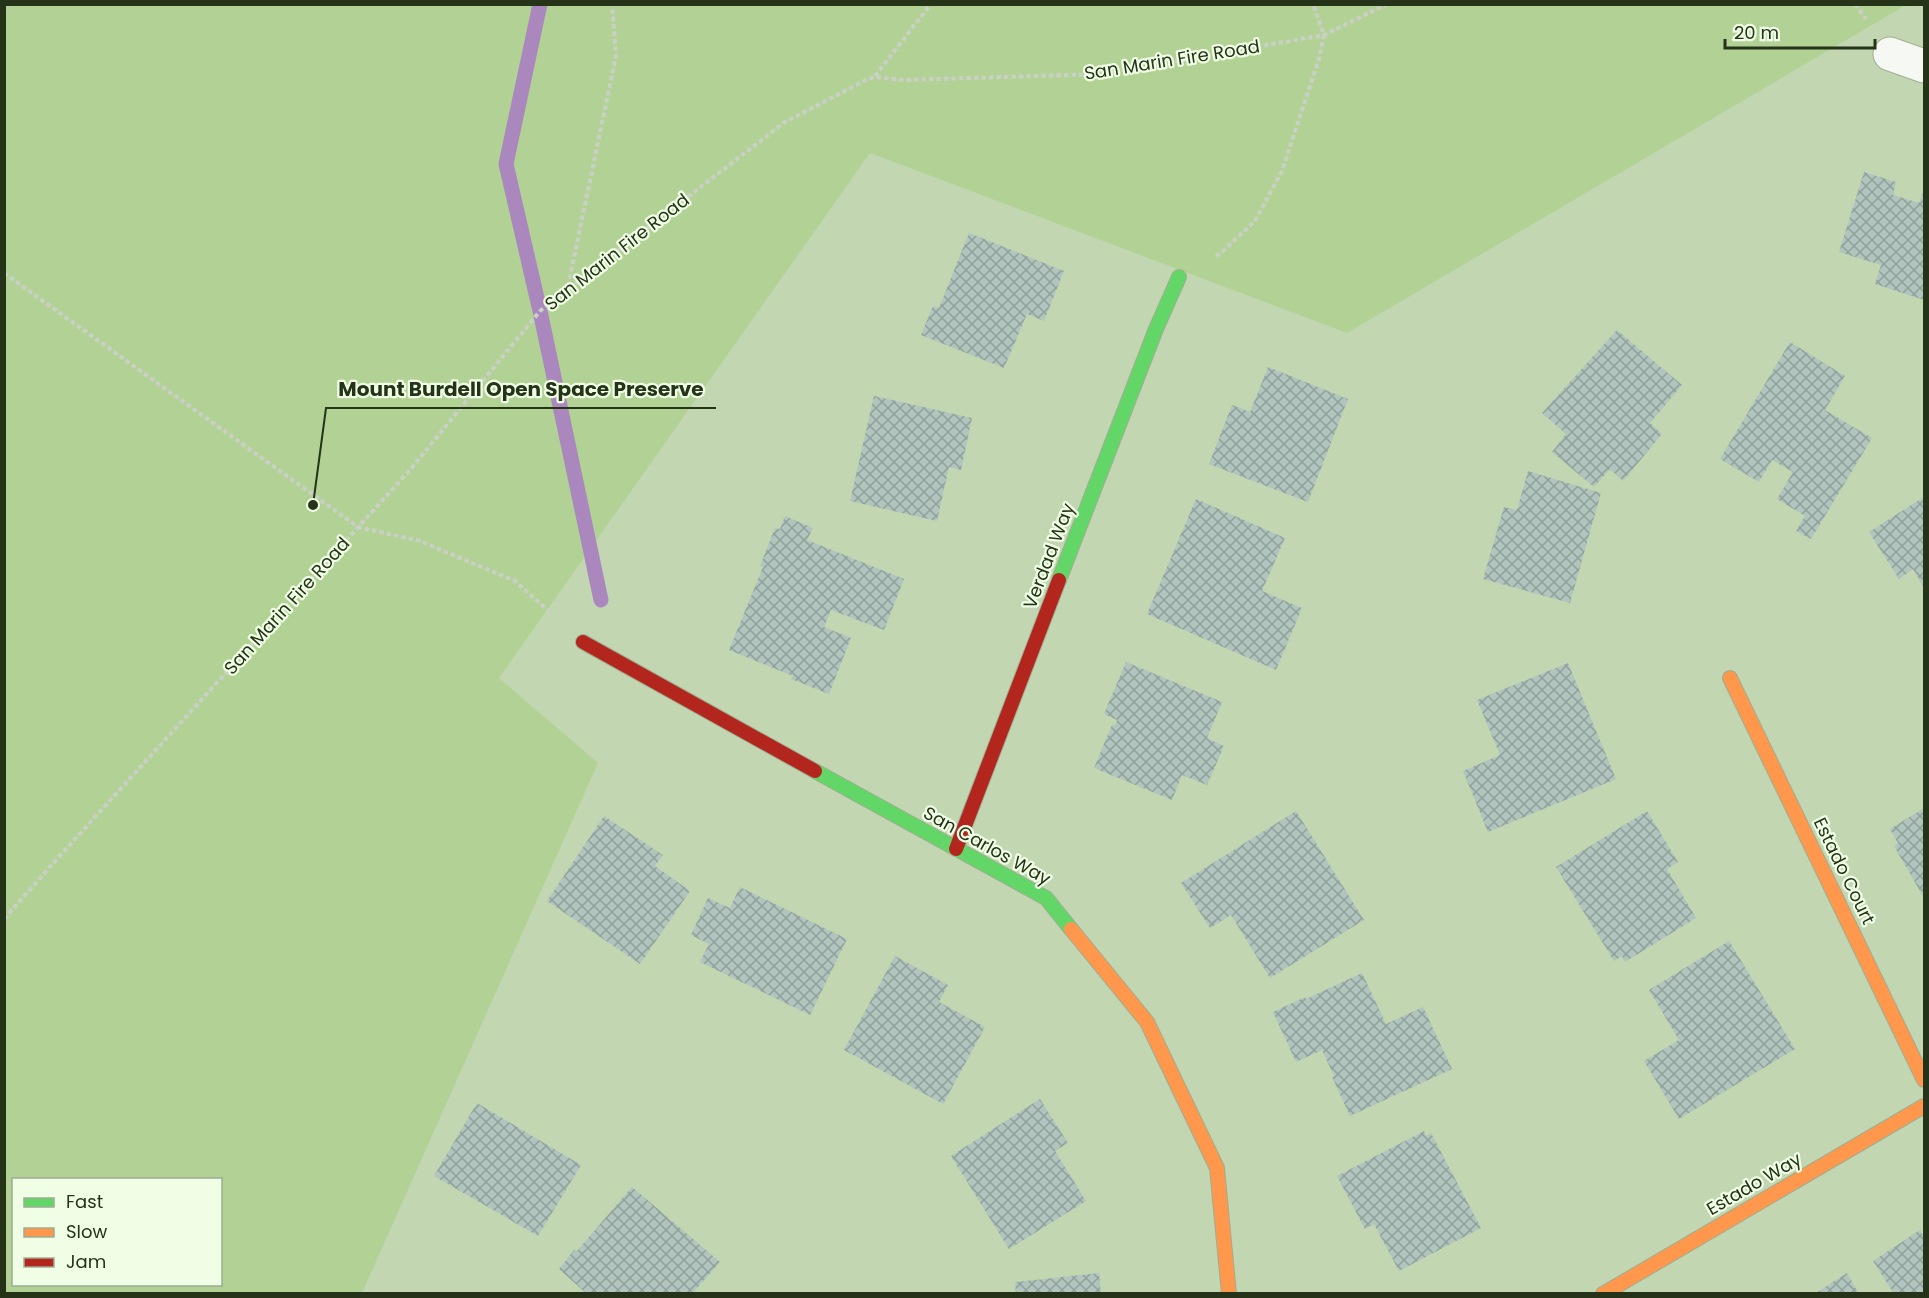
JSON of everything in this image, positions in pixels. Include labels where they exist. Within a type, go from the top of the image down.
[{"type":"street","points":[[1890,54],[1924,66]]},
{"type":"street","name":"Verdad Way","points":[[956,849],[1155,329],[1179,278]]},
{"type":"street","name":"San Carlos Way","points":[[583,642],[1046,898],[1147,1022],[1217,1168],[1229,1293]]},
{"type":"street","name":"Estado Court","points":[[1730,678],[1924,1080]]},
{"type":"street","name":"Estado Way","points":[[1602,1293],[1924,1106]]},
{"type":"path","points":[[568,287],[616,56],[612,4]]},
{"type":"path","points":[[875,77],[931,4]]},
{"type":"path","points":[[1179,278],[1223,251],[1255,221],[1282,171],[1319,59],[1324,35],[1313,4]]},
{"type":"path","name":"San Marin Fire Road","points":[[4,919],[410,470],[540,311],[568,287],[785,122],[875,77],[904,80],[1103,74],[1324,35],[1387,4]]},
{"type":"path","points":[[4,273],[358,527],[420,541],[515,581],[583,642]]},
{"type":"green space","points":[[5,5],[1906,5],[1347,333],[870,153],[499,678],[598,763],[362,1293],[5,1294]]},
{"type":"building","points":[[1864,172],[1896,182],[1893,195],[1919,203],[1924,190],[1924,300],[1875,284],[1881,265],[1839,252]]},
{"type":"building","points":[[969,233],[1064,271],[1044,321],[1027,314],[1004,368],[921,335],[933,306],[939,308]]},
{"type":"building","points":[[1617,330],[1682,385],[1650,423],[1662,434],[1623,481],[1610,469],[1594,487],[1552,452],[1566,434],[1542,413]]},
{"type":"building","points":[[1790,342],[1845,376],[1825,410],[1872,438],[1811,539],[1796,531],[1805,516],[1777,499],[1793,472],[1772,460],[1759,482],[1720,459]]},
{"type":"building","points":[[1268,367],[1348,399],[1308,502],[1209,464],[1232,405],[1250,412]]},
{"type":"building","points":[[874,396],[972,418],[961,470],[949,467],[937,521],[850,501]]},
{"type":"building","points":[[1528,471],[1601,493],[1570,603],[1483,579],[1504,507],[1517,510]]},
{"type":"building","points":[[1924,497],[1924,588],[1913,569],[1899,579],[1869,532]]},
{"type":"building","points":[[1196,499],[1285,538],[1262,591],[1302,608],[1276,670],[1147,614]]},
{"type":"building","points":[[785,516],[813,528],[807,540],[904,579],[884,630],[831,610],[824,627],[851,638],[829,694],[791,679],[793,676],[729,650],[763,567],[760,566],[775,528],[780,529]]},
{"type":"building","points":[[1126,662],[1222,702],[1207,738],[1224,746],[1207,785],[1182,775],[1172,800],[1094,768],[1112,725],[1115,725],[1117,720],[1104,714]]},
{"type":"building","points":[[1568,663],[1616,779],[1488,832],[1463,771],[1500,755],[1477,700]]},
{"type":"building","points":[[1924,808],[1924,898],[1894,846],[1898,843],[1890,829]]},
{"type":"building","points":[[1296,811],[1364,920],[1270,978],[1231,915],[1210,928],[1181,883]]},
{"type":"building","points":[[1647,811],[1678,862],[1667,869],[1696,918],[1625,962],[1622,956],[1614,961],[1556,867]]},
{"type":"building","points":[[604,816],[663,855],[655,866],[690,891],[640,964],[547,901]]},
{"type":"building","points":[[740,887],[847,939],[810,1015],[700,962],[709,944],[691,935],[708,898],[730,908]]},
{"type":"building","points":[[1729,941],[1795,1049],[1679,1119],[1644,1061],[1679,1040],[1649,990]]},
{"type":"building","points":[[895,956],[948,985],[939,1002],[985,1027],[943,1104],[844,1050]]},
{"type":"building","points":[[1362,973],[1386,1024],[1423,1007],[1452,1069],[1350,1116],[1322,1050],[1296,1062],[1273,1012]]},
{"type":"building","points":[[1040,1099],[1068,1143],[1055,1151],[1086,1201],[1009,1249],[951,1156]]},
{"type":"building","points":[[477,1103],[581,1165],[538,1236],[434,1176]]},
{"type":"building","points":[[1424,1131],[1426,1136],[1431,1133],[1481,1228],[1399,1271],[1374,1224],[1365,1229],[1337,1176]]},
{"type":"building","points":[[632,1187],[720,1262],[692,1294],[587,1294],[559,1269]]},
{"type":"building","points":[[1920,1230],[1924,1238],[1924,1294],[1894,1294],[1873,1261]]},
{"type":"building","points":[[1099,1273],[1101,1294],[1016,1294],[1015,1282]]},
{"type":"building","points":[[1847,1273],[1859,1294],[1814,1294]]},
{"type":"waterway","points":[[540,4],[506,164],[540,311],[601,600]]},
{"type":"traffic: fast","points":[[1059,580],[1156,329],[1179,277]]},
{"type":"traffic: fast","points":[[815,771],[1046,898],[1071,929]]},
{"type":"traffic: slow","points":[[1730,678],[1924,1080]]},
{"type":"traffic: slow","points":[[1071,929],[1147,1022],[1217,1168],[1229,1294]]},
{"type":"traffic: slow","points":[[1603,1294],[1924,1106]]},
{"type":"traffic: jam","points":[[956,849],[1059,580]]},
{"type":"traffic: jam","points":[[583,642],[815,771]]},
{"type":"place","name":"Mount Burdell Open Space Preserve","points":[[313,505]]}]
